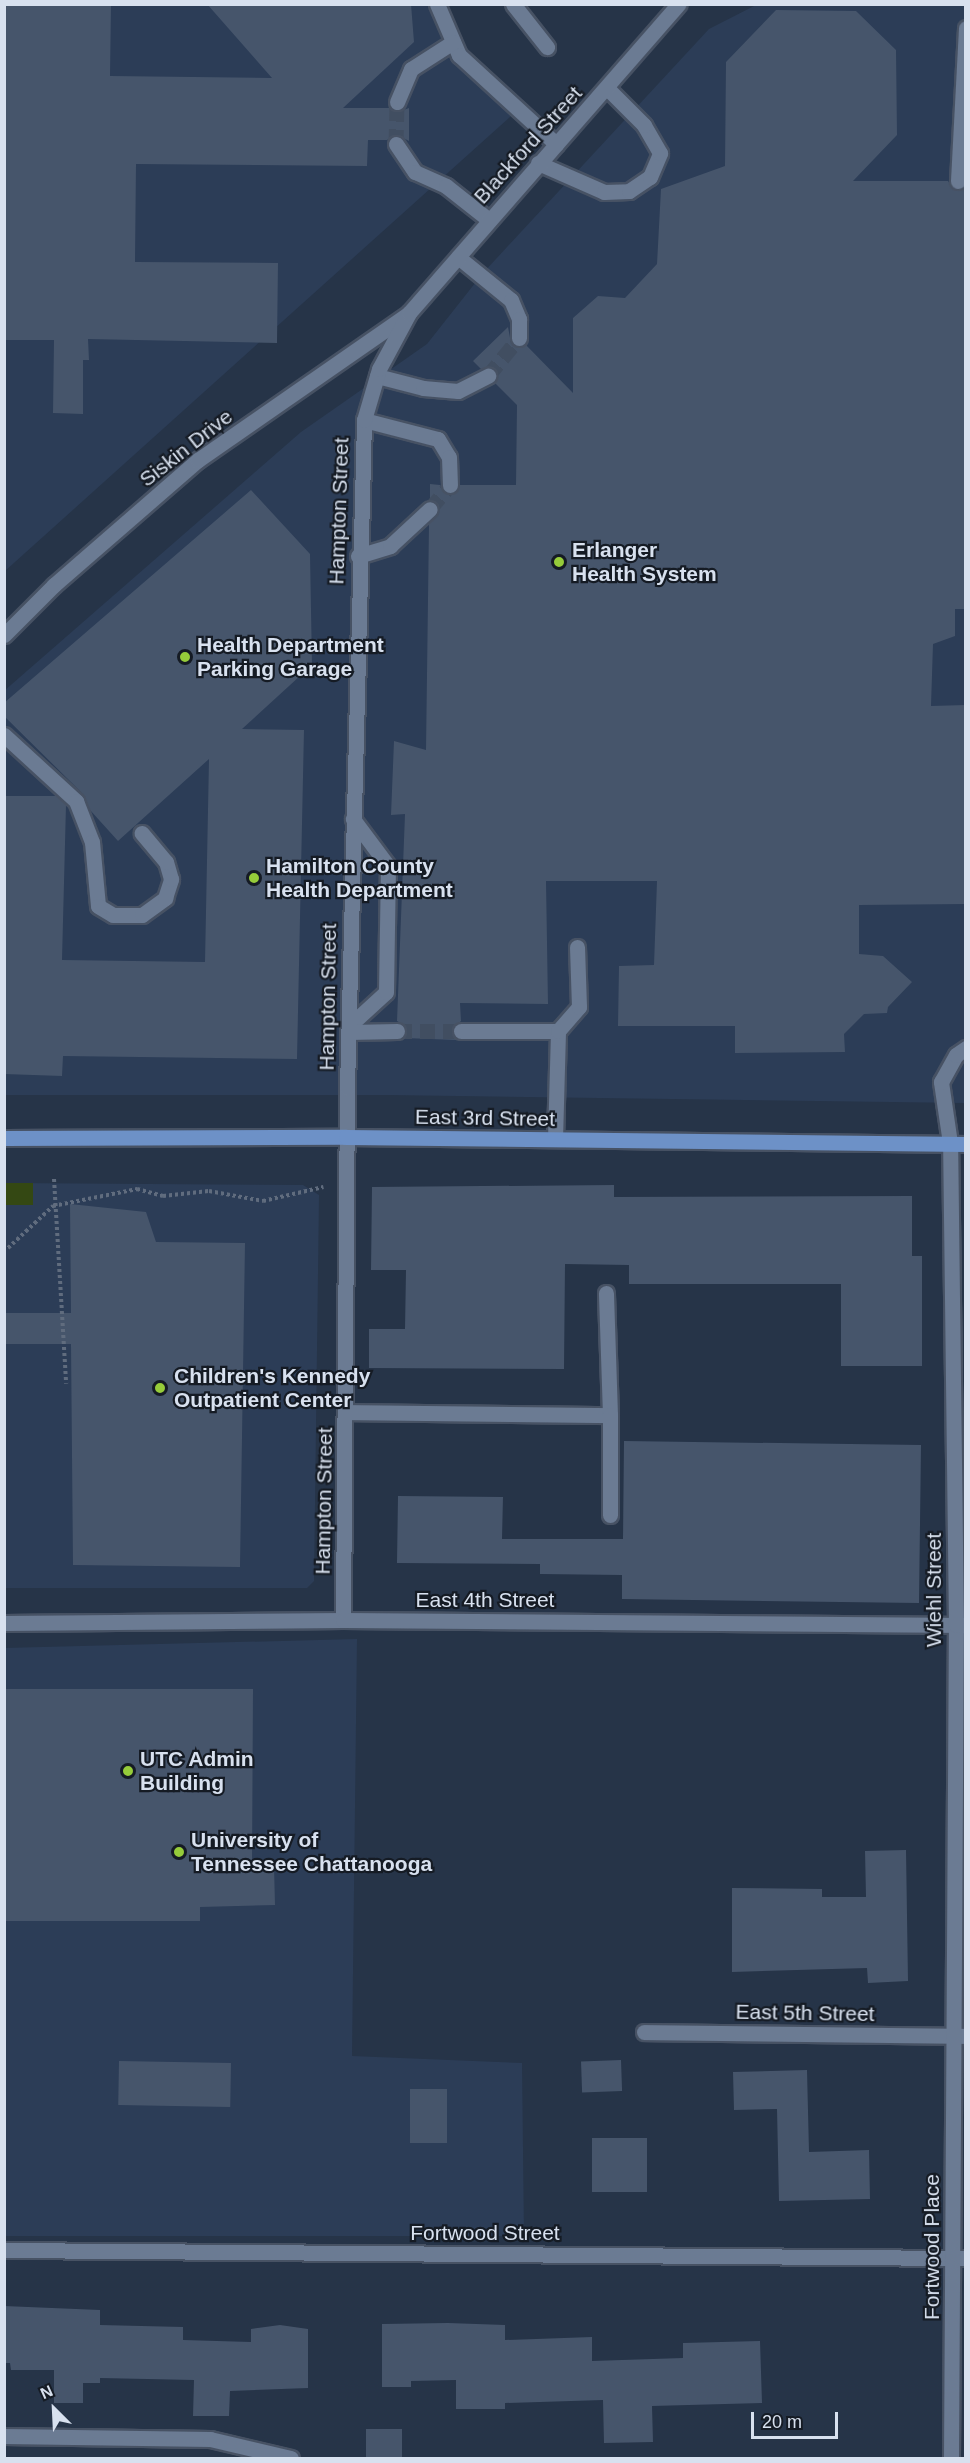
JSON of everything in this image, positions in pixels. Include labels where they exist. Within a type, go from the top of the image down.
[{"type":"main road","name":"East 3rd Street","points":[[4,1138],[346,1137],[966,1144]]},
{"type":"street","points":[[437,4],[459,55],[556,144]]},
{"type":"street","points":[[513,4],[547,47]]},
{"type":"street","name":"Blackford Street","points":[[409,314],[538,163],[607,88],[679,4]]},
{"type":"street","points":[[958,181],[966,28]]},
{"type":"street","points":[[397,102],[411,69],[453,42]]},
{"type":"street","points":[[538,163],[604,192],[629,191],[650,177],[660,153],[644,125],[607,88]]},
{"type":"street","points":[[396,144],[415,172],[446,186],[489,220]]},
{"type":"street","points":[[458,256],[511,300],[519,319],[519,338]]},
{"type":"street","name":"Hampton Street","points":[[343,1620],[347,1412],[346,1137],[358,556],[364,420],[377,376],[409,314]]},
{"type":"street","name":"Siskin Drive","points":[[4,635],[54,585],[198,460],[409,314]]},
{"type":"street","points":[[377,376],[423,388],[458,391],[488,376]]},
{"type":"street","points":[[364,420],[438,439],[449,457],[450,485]]},
{"type":"street","points":[[358,556],[390,546],[430,509]]},
{"type":"street","points":[[4,735],[76,801],[92,842],[98,906],[113,915],[142,915],[165,898],[171,879],[166,862],[142,833]]},
{"type":"street","points":[[349,1029],[386,992],[388,866],[353,819]]},
{"type":"street","points":[[555,1139],[558,1031],[579,1007],[577,947]]},
{"type":"street","points":[[349,1029],[397,1031]]},
{"type":"street","points":[[461,1031],[558,1031]]},
{"type":"street","name":"Wiehl Street","points":[[958,2036],[961,1625],[950,1143],[941,1082],[956,1055],[966,1048]]},
{"type":"street","points":[[606,1293],[610,1415],[610,1515]]},
{"type":"street","points":[[347,1412],[610,1415]]},
{"type":"street","name":"East 4th Street","points":[[4,1623],[343,1620],[961,1625]]},
{"type":"street","name":"East 5th Street","points":[[644,2032],[958,2036]]},
{"type":"street","name":"Fortwood Place","points":[[951,2458],[960,2258],[958,2036]]},
{"type":"street","name":"Fortwood Street","points":[[4,2250],[960,2258]]},
{"type":"street","points":[[4,2436],[210,2439],[291,2458]]},
{"type":"path","points":[[54,1179],[53,1206],[66,1384]]},
{"type":"path","points":[[8,1248],[53,1206],[137,1189],[163,1196],[209,1191],[264,1201],[323,1187]]},
{"type":"shaded area","points":[[5,5],[430,5],[511,116],[5,571]]},
{"type":"shaded area","name":"Erlanger Health System","points":[[756,5],[965,5],[965,1103],[389,1095],[5,1095],[4,691],[301,432],[427,344],[483,273],[709,29]]},
{"type":"shaded area","name":"Children's Kennedy Outpatient Center","points":[[5,1183],[303,1185],[319,1195],[314,1581],[307,1588],[5,1588]]},
{"type":"shaded area","name":"University of Tennessee Chattanooga","points":[[357,1639],[352,2056],[522,2063],[524,2236],[5,2236],[4,1648]]},
{"type":"green space","points":[[5,1183],[33,1183],[33,1205],[5,1205]]},
{"type":"building","points":[[4,4],[111,4],[110,76],[272,78],[207,4],[411,4],[414,42],[343,108],[389,108],[398,112],[409,108],[409,141],[396,134],[387,140],[368,140],[367,166],[136,164],[135,262],[278,263],[277,343],[88,339],[89,360],[83,360],[83,414],[53,413],[54,340],[4,340]]},
{"type":"building","points":[[776,10],[856,11],[896,50],[897,135],[853,181],[948,181],[953,189],[966,187],[966,609],[955,609],[955,636],[933,644],[931,706],[966,705],[966,904],[859,905],[859,954],[883,956],[912,982],[888,1007],[887,1013],[864,1014],[844,1034],[845,1052],[735,1053],[735,1026],[618,1026],[619,966],[654,965],[657,881],[546,881],[548,1004],[460,1003],[461,1021],[451,1030],[457,1040],[404,1038],[406,1026],[397,1021],[405,814],[391,815],[394,741],[426,750],[429,523],[440,507],[430,499],[430,484],[440,485],[450,495],[460,485],[516,485],[517,405],[495,383],[498,376],[494,368],[481,369],[473,361],[508,327],[511,343],[518,348],[526,345],[573,393],[573,318],[598,296],[625,298],[657,264],[661,189],[725,166],[726,62]]},
{"type":"building","points":[[251,490],[310,554],[312,665],[242,729],[304,730],[297,1059],[63,1056],[62,1076],[4,1074],[4,796],[57,796],[66,805],[62,960],[205,962],[209,759],[118,841],[90,810],[83,794],[4,716],[4,703]]},
{"type":"building","points":[[614,1185],[614,1197],[912,1196],[912,1256],[922,1256],[922,1366],[841,1366],[841,1284],[629,1284],[629,1265],[565,1264],[564,1369],[369,1368],[369,1329],[405,1329],[406,1270],[371,1270],[372,1187]]},
{"type":"building","points":[[70,1204],[146,1212],[156,1242],[245,1243],[240,1567],[73,1565],[71,1344],[4,1344],[4,1313],[71,1313]]},
{"type":"building","points":[[624,1441],[921,1445],[919,1603],[622,1599],[622,1575],[540,1574],[540,1564],[397,1563],[398,1496],[503,1497],[502,1539],[623,1539]]},
{"type":"building","name":"UTC Admin Building","points":[[4,1689],[253,1689],[252,1867],[274,1866],[275,1905],[200,1907],[200,1921],[4,1921]]},
{"type":"building","points":[[906,1850],[908,1981],[868,1983],[867,1968],[732,1972],[732,1888],[822,1889],[822,1897],[866,1897],[865,1851]]},
{"type":"building","points":[[621,2060],[622,2091],[582,2092],[581,2061]]},
{"type":"building","points":[[119,2061],[231,2063],[230,2107],[118,2105]]},
{"type":"building","points":[[807,2070],[809,2152],[869,2150],[870,2199],[779,2201],[777,2109],[734,2110],[733,2072]]},
{"type":"building","points":[[410,2089],[447,2089],[447,2143],[410,2143]]},
{"type":"building","points":[[592,2138],[647,2138],[647,2192],[592,2192]]},
{"type":"building","points":[[4,2306],[100,2310],[100,2325],[183,2327],[183,2340],[251,2342],[251,2329],[280,2325],[308,2329],[308,2388],[230,2391],[229,2416],[193,2416],[194,2380],[100,2378],[100,2383],[83,2383],[83,2403],[54,2403],[54,2370],[11,2370],[10,2363],[4,2363]]},
{"type":"building","points":[[382,2324],[505,2325],[505,2340],[592,2337],[592,2361],[683,2358],[683,2343],[760,2341],[762,2403],[652,2406],[653,2442],[604,2443],[603,2400],[505,2403],[505,2409],[456,2409],[456,2380],[411,2381],[411,2387],[382,2387]]},
{"type":"building","points":[[366,2429],[402,2429],[402,2458],[366,2458]]},
{"type":"tunnel","points":[[396,144],[397,102]]},
{"type":"tunnel","points":[[488,376],[519,338]]},
{"type":"tunnel","points":[[430,509],[450,485]]},
{"type":"tunnel","points":[[397,1031],[461,1031]]},
{"type":"place","name":"Erlanger Health System","points":[[559,562]]},
{"type":"place","name":"Health Department Parking Garage","points":[[185,657]]},
{"type":"place","name":"Hamilton County Health Department","points":[[254,878]]},
{"type":"place","name":"Children's Kennedy Outpatient Center","points":[[160,1388]]},
{"type":"place","name":"UTC Admin Building","points":[[128,1771]]},
{"type":"place","name":"University of Tennessee Chattanooga","points":[[179,1852]]}]
